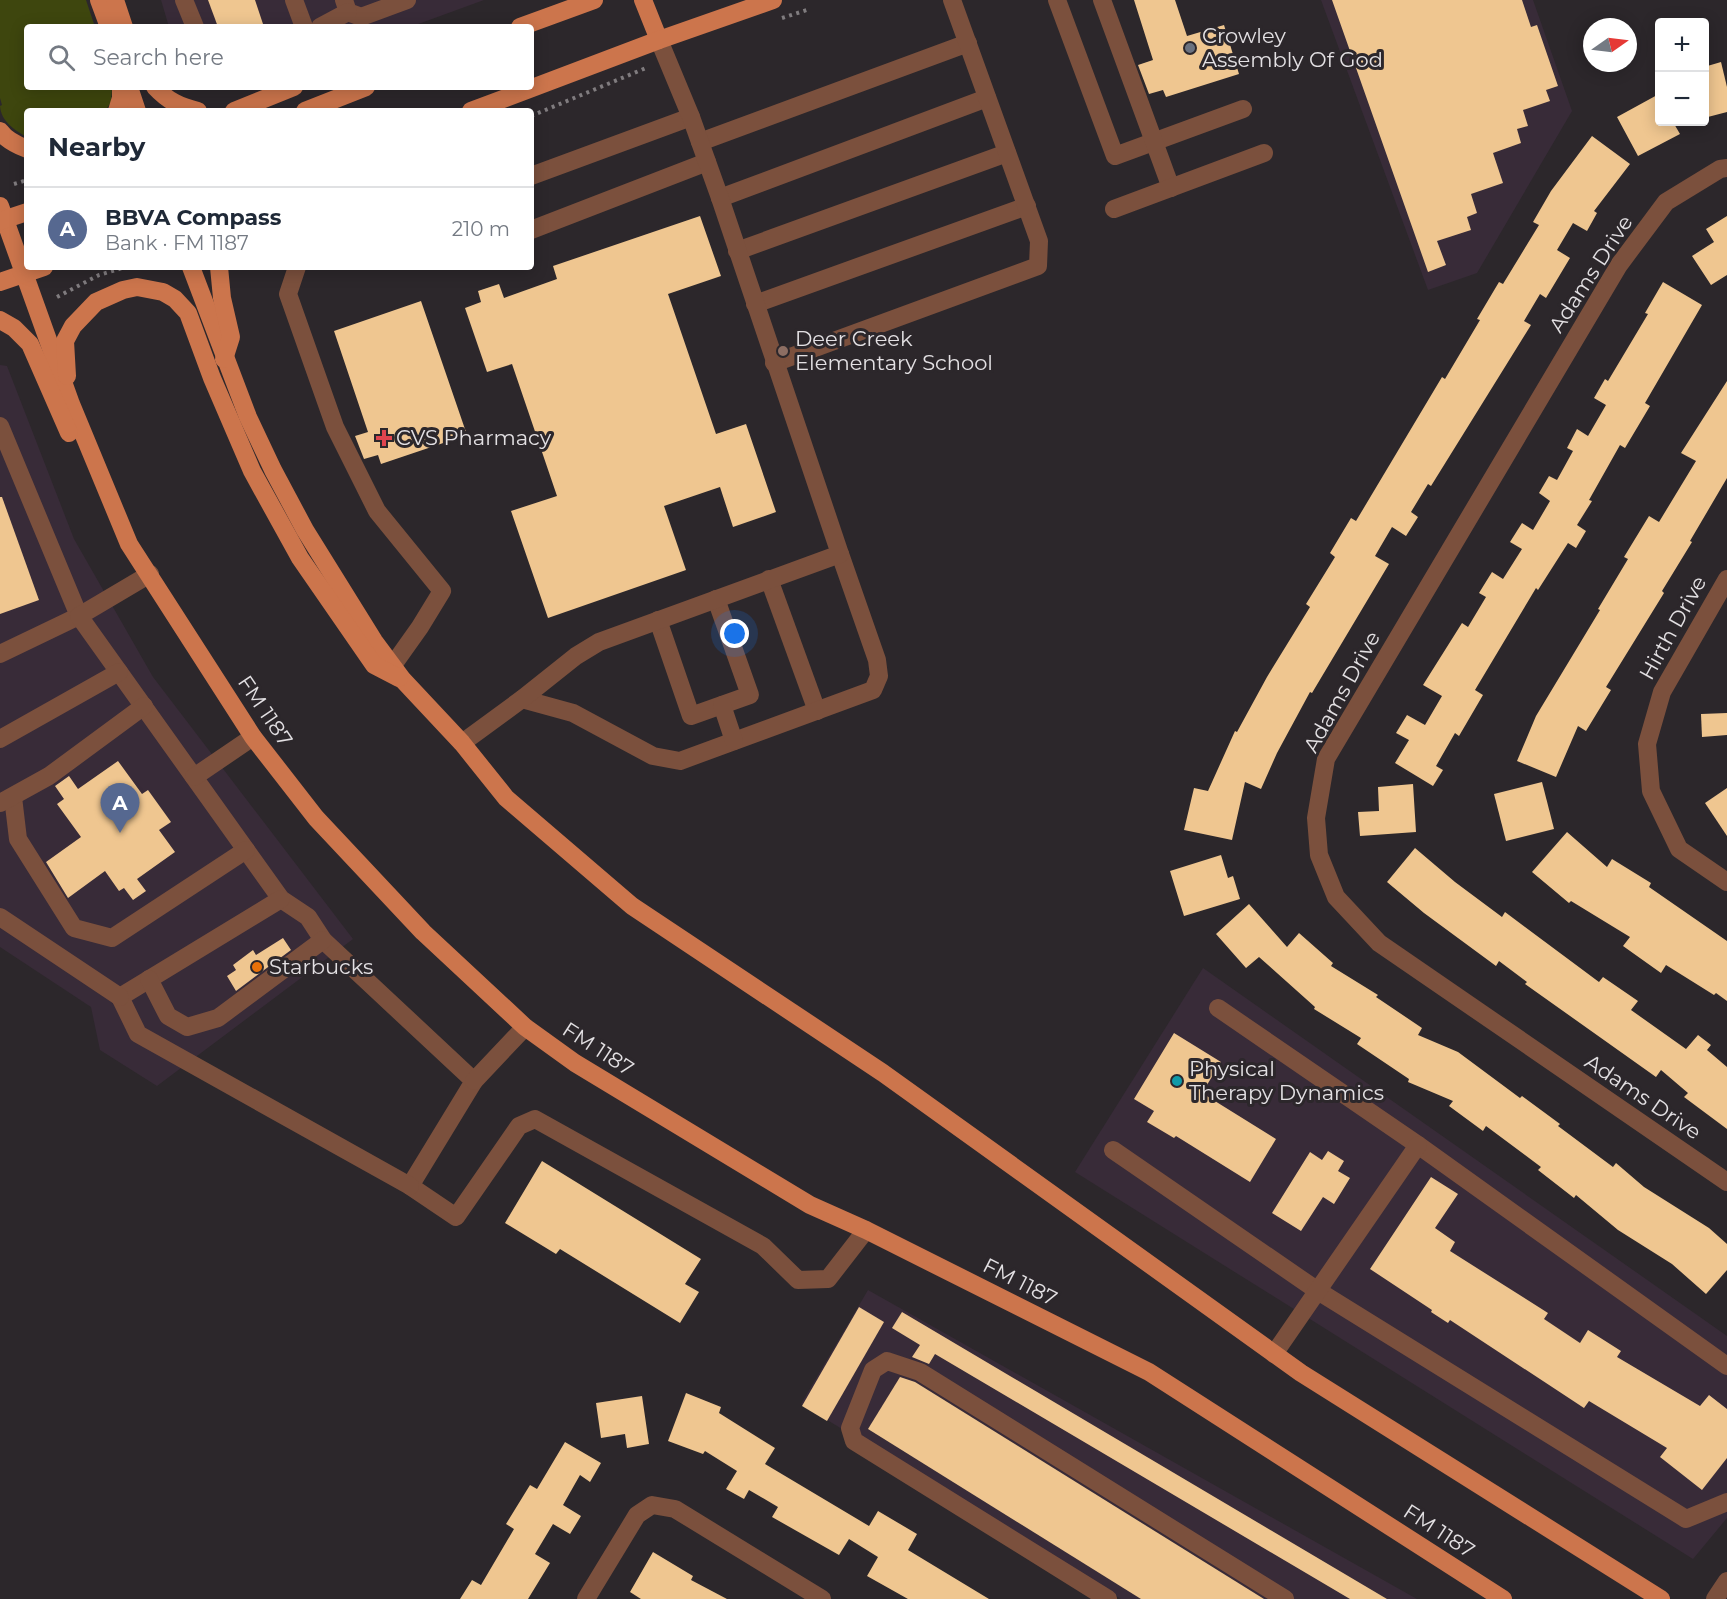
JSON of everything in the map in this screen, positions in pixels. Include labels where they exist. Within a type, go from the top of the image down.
[{"type":"main road","points":[[99,0],[107,24]]},
{"type":"main road","points":[[115,0],[123,24]]},
{"type":"main road","points":[[528,24],[594,0]]},
{"type":"main road","points":[[643,0],[659,40]]},
{"type":"main road","points":[[534,87],[773,0]]},
{"type":"main road","points":[[118,108],[121,90]]},
{"type":"main road","points":[[130,90],[136,108]]},
{"type":"main road","points":[[158,90],[165,98],[185,108]]},
{"type":"main road","points":[[242,108],[286,90]]},
{"type":"main road","points":[[309,108],[329,94],[350,90]]},
{"type":"main road","points":[[479,108],[527,90]]},
{"type":"main road","points":[[0,131],[16,145],[24,148]]},
{"type":"main road","points":[[2,216],[24,212]]},
{"type":"main road","name":"FM 1187","points":[[2,216],[71,404],[129,544],[253,736],[316,818],[423,932],[525,1027],[575,1063],[810,1205],[866,1230],[1149,1372],[1503,1599]]},
{"type":"main road","points":[[0,282],[35,270]]},
{"type":"main road","points":[[192,270],[224,359],[268,460],[300,520],[374,641],[403,680],[462,743],[506,798],[632,906],[883,1073],[1300,1373],[1660,1599]]},
{"type":"main road","points":[[219,270],[222,298],[231,337],[224,359]]},
{"type":"main road","points":[[71,404],[65,341],[84,313],[107,296],[137,287],[163,292],[175,299],[188,313],[212,378],[252,471],[300,558],[374,665],[403,680]]},
{"type":"main road","points":[[0,320],[14,328],[30,344],[109,528],[129,544]]},
{"type":"street","points":[[184,0],[194,24]]},
{"type":"street","points":[[294,0],[303,24]]},
{"type":"street","points":[[324,24],[346,6],[361,17],[407,0]]},
{"type":"street","points":[[774,363],[1038,266],[1039,241],[952,0]]},
{"type":"street","points":[[1057,0],[1115,156],[1243,109]]},
{"type":"street","points":[[1102,0],[1171,188]]},
{"type":"street","points":[[522,699],[573,713],[653,756],[681,761],[873,690],[879,676],[877,660],[774,363],[720,198],[691,117],[659,40]]},
{"type":"street","points":[[700,142],[968,43]]},
{"type":"street","points":[[720,198],[987,98]]},
{"type":"street","points":[[534,175],[691,117]]},
{"type":"street","points":[[737,251],[1007,153]]},
{"type":"street","points":[[1114,209],[1264,153]]},
{"type":"street","points":[[534,229],[707,162]]},
{"type":"street","name":"Adams Drive","points":[[1727,168],[1720,169],[1666,202],[1619,265],[1326,759],[1316,818],[1319,855],[1336,897],[1379,944],[1727,1182]]},
{"type":"street","points":[[755,304],[1027,207]]},
{"type":"street","points":[[296,270],[288,294],[335,427],[377,511],[442,591],[393,665]]},
{"type":"street","points":[[0,426],[79,616],[281,899],[308,917],[322,940],[474,1081]]},
{"type":"street","points":[[462,743],[576,656],[599,642],[840,554]]},
{"type":"street","points":[[0,654],[79,616],[150,574]]},
{"type":"street","points":[[769,579],[816,711]]},
{"type":"street","name":"Hirth Drive","points":[[1727,579],[1662,692],[1647,744],[1651,791],[1679,849],[1727,882]]},
{"type":"street","points":[[658,620],[691,716],[722,705],[750,694],[716,599]]},
{"type":"street","points":[[0,739],[119,672]]},
{"type":"street","points":[[722,705],[734,741]]},
{"type":"street","points":[[144,706],[49,776],[7,800],[18,839],[74,928],[112,938],[246,850]]},
{"type":"street","points":[[194,777],[253,736]]},
{"type":"street","points":[[120,997],[281,899]]},
{"type":"street","points":[[0,917],[120,997],[138,1034],[410,1186],[456,1217],[519,1126],[535,1119],[764,1246],[798,1280],[828,1279],[866,1230]]},
{"type":"street","points":[[149,979],[168,1016],[187,1027],[218,1018],[322,940]]},
{"type":"street","points":[[1218,1008],[1418,1145],[1727,1366]]},
{"type":"street","points":[[410,1186],[474,1081],[525,1027]]},
{"type":"street","points":[[1274,1354],[1418,1145]]},
{"type":"street","points":[[1113,1150],[1317,1291],[1686,1519],[1727,1502]]},
{"type":"street","points":[[1108,1599],[854,1441],[849,1428],[873,1370],[887,1361],[920,1372],[1285,1599]]},
{"type":"street","points":[[586,1599],[637,1515],[652,1505],[675,1509],[822,1599]]},
{"type":"street","points":[[1715,1599],[1727,1581]]},
{"type":"path","points":[[534,115],[646,68]]},
{"type":"path","points":[[14,184],[24,181]]},
{"type":"path","points":[[57,297],[99,275],[116,270]]},
{"type":"shaded area","points":[[161,0],[484,0],[418,24],[168,24]]},
{"type":"shaded area","points":[[1321,0],[1533,0],[1572,111],[1477,273],[1428,290]]},
{"type":"shaded area","points":[[0,365],[7,366],[74,539],[153,677],[353,939],[157,1086],[100,1050],[91,1007],[0,947]]},
{"type":"shaded area","points":[[1203,968],[1727,1336],[1727,1518],[1693,1559],[1075,1172]]},
{"type":"shaded area","points":[[868,1290],[1417,1599],[1121,1599],[801,1404]]},
{"type":"green space","points":[[0,0],[86,0],[94,24],[24,24],[24,90],[112,90],[111,102],[107,108],[24,108],[24,135],[9,124],[3,116],[0,98]]},
{"type":"building","points":[[208,0],[255,0],[263,24],[217,24]]},
{"type":"building","name":"Crowley Assembly Of God","points":[[1134,0],[1175,0],[1187,36],[1224,25],[1239,74],[1166,97],[1163,90],[1149,94],[1138,65],[1153,60]]},
{"type":"building","points":[[1332,0],[1522,0],[1531,27],[1537,25],[1558,86],[1546,90],[1550,101],[1523,110],[1528,126],[1517,129],[1521,143],[1493,153],[1503,183],[1471,194],[1477,213],[1467,217],[1471,230],[1437,241],[1446,265],[1428,272]]},
{"type":"building","points":[[1721,62],[1727,87],[1727,112],[1709,117],[1709,72],[1709,66]]},
{"type":"building","points":[[1655,96],[1655,126],[1675,126],[1680,134],[1638,156],[1617,117]]},
{"type":"building","points":[[1592,136],[1630,164],[1594,211],[1597,213],[1587,231],[1573,223],[1557,250],[1570,258],[1546,298],[1540,294],[1524,321],[1531,325],[1431,486],[1428,484],[1411,512],[1418,517],[1406,536],[1392,527],[1375,556],[1389,564],[1312,693],[1310,692],[1277,753],[1261,789],[1245,782],[1232,840],[1184,830],[1194,788],[1208,791],[1235,731],[1237,732],[1267,677],[1310,607],[1306,604],[1335,557],[1330,553],[1351,518],[1356,521],[1442,377],[1445,379],[1480,320],[1477,319],[1499,282],[1503,284],[1539,225],[1533,222],[1551,191]]},
{"type":"building","points":[[700,216],[721,276],[668,294],[716,434],[746,424],[776,512],[733,527],[720,487],[664,506],[686,570],[548,618],[511,511],[557,496],[512,364],[487,372],[465,308],[481,302],[478,291],[499,284],[504,298],[557,279],[553,266]]},
{"type":"building","points":[[1727,216],[1727,275],[1711,285],[1692,256],[1714,242],[1706,229]]},
{"type":"building","points":[[1663,282],[1702,305],[1645,403],[1650,406],[1625,448],[1620,445],[1589,500],[1592,501],[1577,525],[1586,531],[1576,548],[1568,543],[1538,590],[1536,588],[1475,690],[1483,695],[1459,736],[1455,733],[1436,766],[1443,770],[1433,786],[1395,763],[1409,740],[1396,733],[1407,715],[1425,725],[1442,696],[1423,685],[1462,623],[1468,627],[1486,597],[1479,593],[1492,572],[1503,579],[1522,549],[1510,542],[1522,523],[1533,530],[1550,501],[1539,493],[1549,476],[1557,480],[1573,451],[1567,448],[1577,429],[1588,436],[1606,405],[1594,398],[1605,379],[1608,381],[1648,314],[1645,313]]},
{"type":"building","name":"CVS Pharmacy","points":[[421,301],[467,435],[381,464],[378,455],[364,459],[355,436],[368,432],[334,331]]},
{"type":"building","points":[[1727,381],[1727,478],[1662,591],[1664,593],[1606,687],[1611,690],[1586,731],[1578,726],[1556,777],[1517,761],[1536,716],[1628,559],[1624,557],[1649,516],[1659,522],[1696,461],[1681,453]]},
{"type":"building","points":[[0,497],[2,497],[39,600],[0,614]]},
{"type":"building","points":[[1727,713],[1727,735],[1702,737],[1701,714]]},
{"type":"building","points":[[118,761],[142,794],[148,790],[171,822],[159,830],[175,852],[137,879],[146,891],[133,900],[124,888],[119,891],[105,871],[68,898],[46,862],[81,837],[57,804],[64,799],[55,786],[69,776],[78,789]]},
{"type":"building","points":[[1542,782],[1554,829],[1506,841],[1494,794]]},
{"type":"building","points":[[1413,784],[1416,832],[1360,836],[1358,812],[1379,811],[1378,787]]},
{"type":"building","points":[[1727,788],[1727,836],[1705,803]]},
{"type":"building","points":[[1567,832],[1607,867],[1612,859],[1651,883],[1649,887],[1727,941],[1727,1001],[1666,965],[1661,973],[1623,946],[1630,937],[1571,901],[1569,903],[1532,872]]},
{"type":"building","points":[[1415,848],[1502,917],[1505,912],[1599,982],[1603,977],[1638,1001],[1631,1010],[1686,1049],[1698,1035],[1711,1045],[1707,1050],[1727,1067],[1727,1129],[1684,1097],[1688,1093],[1661,1070],[1656,1077],[1525,984],[1527,982],[1499,961],[1496,966],[1424,913],[1387,882]]},
{"type":"building","points":[[1221,855],[1228,878],[1233,876],[1240,899],[1184,916],[1170,871]]},
{"type":"building","points":[[1249,904],[1287,947],[1299,933],[1333,963],[1331,966],[1378,995],[1376,997],[1422,1028],[1418,1035],[1458,1052],[1520,1098],[1522,1096],[1560,1124],[1558,1126],[1613,1167],[1616,1163],[1644,1187],[1709,1228],[1727,1244],[1727,1270],[1706,1294],[1672,1264],[1618,1230],[1576,1195],[1574,1198],[1538,1170],[1541,1167],[1486,1126],[1483,1131],[1449,1106],[1453,1101],[1408,1082],[1409,1079],[1357,1044],[1361,1038],[1314,1009],[1315,1007],[1259,957],[1246,968],[1216,934]]},
{"type":"building","name":"Starbucks","points":[[283,938],[291,950],[236,991],[227,976],[236,970],[233,965],[253,950],[256,955]]},
{"type":"building","points":[[1174,1033],[1221,1062],[1202,1093],[1276,1139],[1250,1182],[1176,1136],[1174,1138],[1147,1122],[1154,1111],[1134,1099]]},
{"type":"building","points":[[1328,1151],[1344,1161],[1338,1171],[1350,1178],[1334,1204],[1323,1197],[1301,1231],[1272,1213],[1310,1152],[1322,1160]]},
{"type":"building","points":[[542,1161],[701,1259],[685,1284],[699,1292],[680,1323],[560,1249],[556,1254],[505,1223]]},
{"type":"building","points":[[1431,1177],[1458,1194],[1435,1228],[1455,1242],[1450,1251],[1548,1313],[1544,1319],[1580,1343],[1588,1330],[1621,1351],[1617,1357],[1700,1406],[1709,1395],[1727,1409],[1727,1458],[1702,1490],[1660,1457],[1667,1448],[1589,1401],[1584,1408],[1450,1320],[1448,1323],[1431,1312],[1432,1310],[1370,1269]]},
{"type":"building","points":[[859,1307],[884,1322],[827,1421],[802,1406]]},
{"type":"building","points":[[902,1312],[1387,1599],[1350,1599],[935,1354],[929,1364],[912,1357],[920,1345],[892,1328]]},
{"type":"building","points":[[900,1377],[915,1382],[1264,1599],[1141,1599],[868,1429]]},
{"type":"building","points":[[686,1393],[721,1407],[719,1413],[775,1448],[765,1464],[869,1526],[878,1511],[917,1534],[908,1550],[989,1599],[908,1599],[867,1576],[878,1557],[849,1539],[839,1555],[772,1517],[778,1507],[749,1490],[744,1499],[726,1489],[737,1471],[705,1451],[703,1454],[668,1441]]},
{"type":"building","points":[[642,1396],[649,1444],[627,1448],[625,1434],[601,1438],[596,1403]]},
{"type":"building","points":[[565,1442],[601,1463],[590,1482],[580,1475],[563,1505],[581,1516],[570,1534],[553,1524],[535,1554],[550,1563],[528,1599],[460,1599],[472,1580],[481,1585],[514,1529],[506,1524],[530,1485],[537,1489]]},
{"type":"building","points":[[653,1552],[693,1576],[691,1580],[727,1599],[641,1599],[630,1592]]},
{"type":"place","name":"Crowley Assembly Of God","points":[[1190,48]]},
{"type":"place","name":"Deer Creek Elementary School","points":[[783,351]]},
{"type":"place","name":"CVS Pharmacy","points":[[384,438]]},
{"type":"place","name":"BBVA Compass","points":[[120,833]]},
{"type":"place","name":"Starbucks","points":[[257,967]]},
{"type":"place","name":"Physical Therapy Dynamics","points":[[1177,1081]]}]
